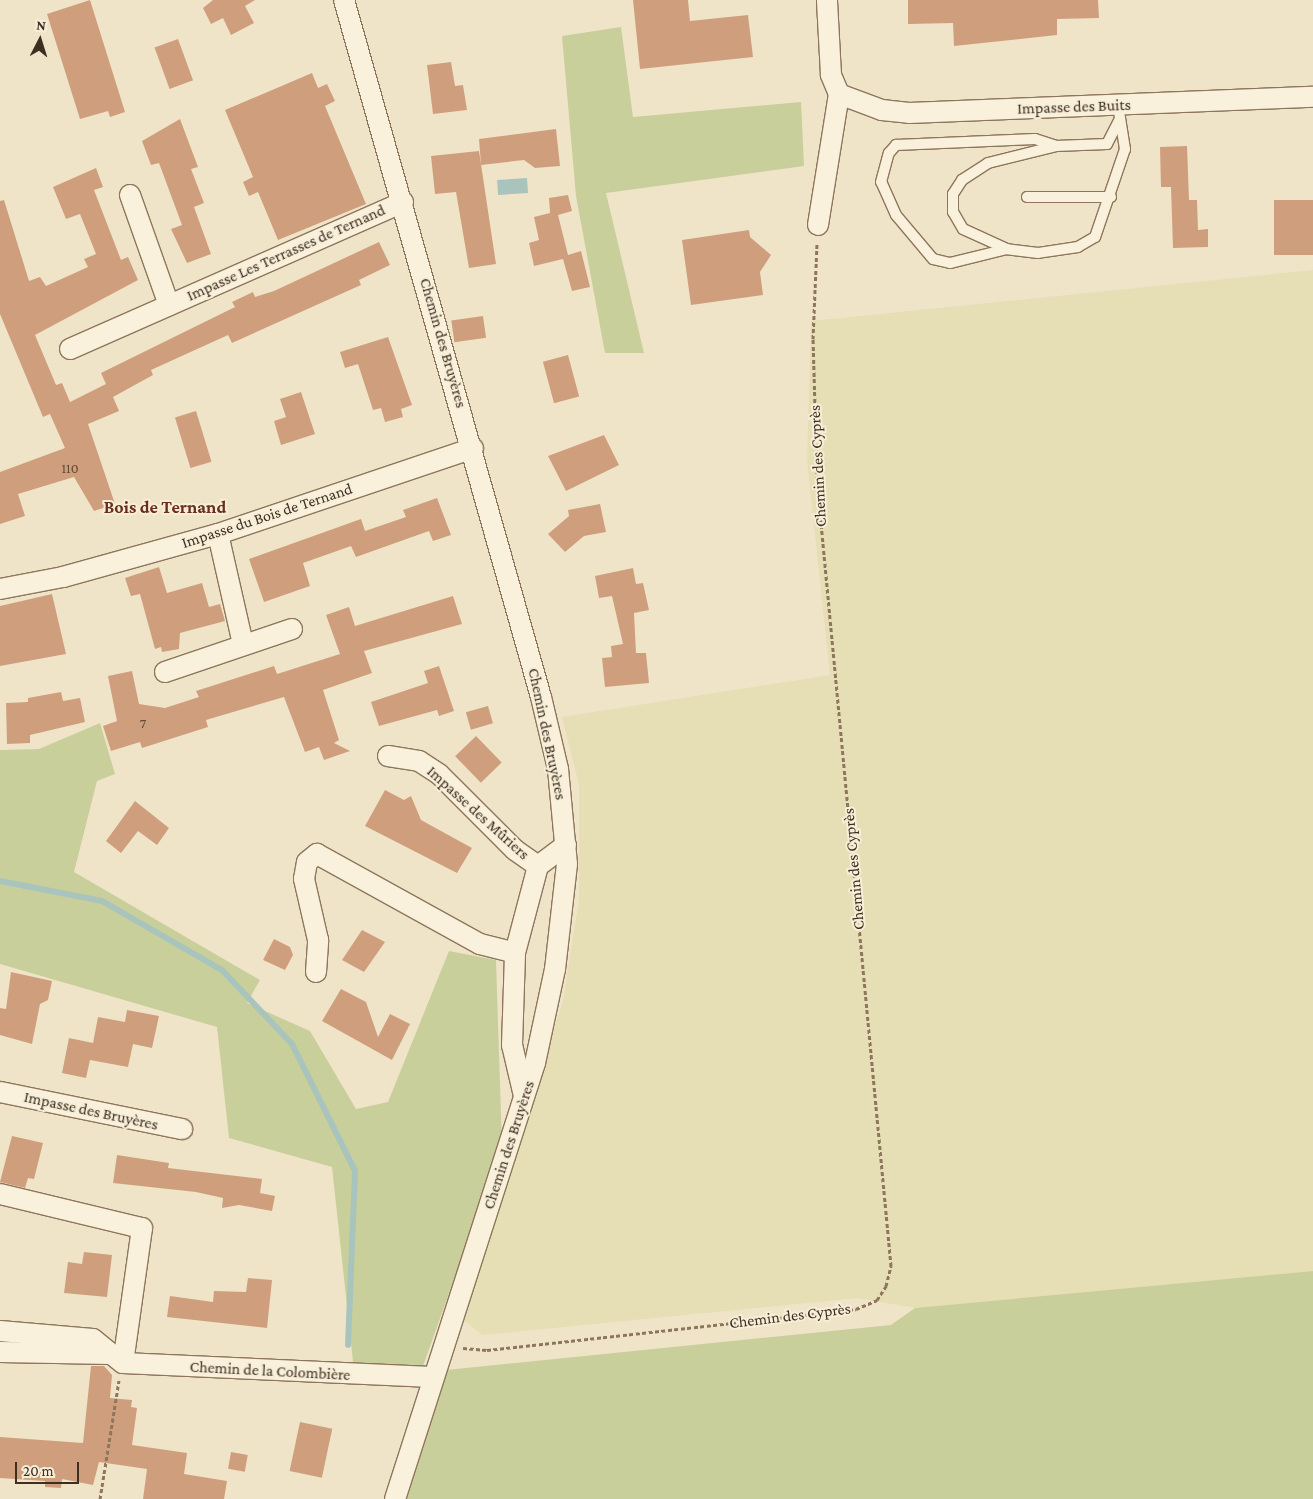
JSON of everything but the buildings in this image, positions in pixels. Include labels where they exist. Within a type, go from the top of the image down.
[{"type":"street","name":"Chemin des Bruyères","points":[[344,0],[473,448],[556,760],[566,845],[555,969],[524,1096],[432,1377],[395,1499]]},
{"type":"street","points":[[818,225],[839,94],[831,75],[827,0]]},
{"type":"street","name":"Impasse des Buits","points":[[839,94],[882,110],[909,113],[1118,112],[1313,97]]},
{"type":"street","name":"Impasse Les Terrasses de Ternand","points":[[130,195],[169,305]]},
{"type":"street","name":"Impasse Les Terrasses de Ternand","points":[[70,350],[403,202]]},
{"type":"street","name":"Impasse du Bois de Ternand","points":[[0,589],[64,577],[218,534],[473,448]]},
{"type":"street","points":[[218,534],[243,644]]},
{"type":"street","points":[[165,672],[243,644],[292,630]]},
{"type":"street","name":"Impasse des Mûriers","points":[[388,756],[418,761],[439,774],[515,850],[538,866]]},
{"type":"street","name":"Impasse des Mûriers","points":[[524,1096],[512,1045],[515,953],[538,866],[566,845]]},
{"type":"street","points":[[316,972],[318,940],[304,879],[306,862],[318,854],[480,944],[515,953]]},
{"type":"street","name":"Impasse des Bruyères","points":[[0,1092],[182,1129]]},
{"type":"street","points":[[0,1194],[142,1228],[117,1359],[93,1339],[0,1332]]},
{"type":"street","name":"Chemin de la Colombière","points":[[0,1352],[432,1377]]},
{"type":"lane","points":[[1118,112],[1125,149],[1111,196],[1095,237],[1078,247],[1038,253],[1007,249],[963,229],[953,212],[953,194],[962,180],[988,163],[1056,146],[1107,144],[1118,112]]},
{"type":"lane","points":[[1007,249],[950,263],[933,259],[896,215],[881,182],[889,154],[896,145],[916,144],[1035,139],[1056,146]]},
{"type":"lane","points":[[1027,197],[1111,196]]},
{"type":"path","name":"Chemin des Cyprès","points":[[443,1346],[487,1350],[856,1309],[877,1300],[886,1286],[891,1266],[817,480],[813,339],[818,225]]},
{"type":"path","points":[[100,1499],[108,1454],[117,1359]]},
{"type":"shaded area","points":[[1313,270],[1313,1271],[915,1308],[858,1298],[482,1335],[462,1319],[563,1001],[579,900],[579,785],[562,717],[830,675],[807,460],[811,321]]},
{"type":"green space","points":[[621,27],[633,117],[801,102],[804,166],[606,193],[644,353],[605,353],[576,196],[562,36]]},
{"type":"green space","points":[[100,723],[115,774],[97,781],[74,872],[260,980],[247,1003],[310,1031],[356,1109],[388,1102],[449,951],[496,960],[502,1145],[423,1366],[354,1371],[332,1167],[229,1138],[217,1027],[0,964],[0,750],[39,749]]},
{"type":"green space","points":[[1313,1271],[1313,1499],[405,1499],[446,1370],[891,1325],[915,1308]]},
{"type":"water","points":[[527,178],[528,193],[498,195],[497,180]]},
{"type":"waterway","points":[[0,881],[102,901],[222,970],[292,1044],[355,1171],[348,1345]]},
{"type":"district","name":"Bois de Ternand","points":[[165,507]]}]
